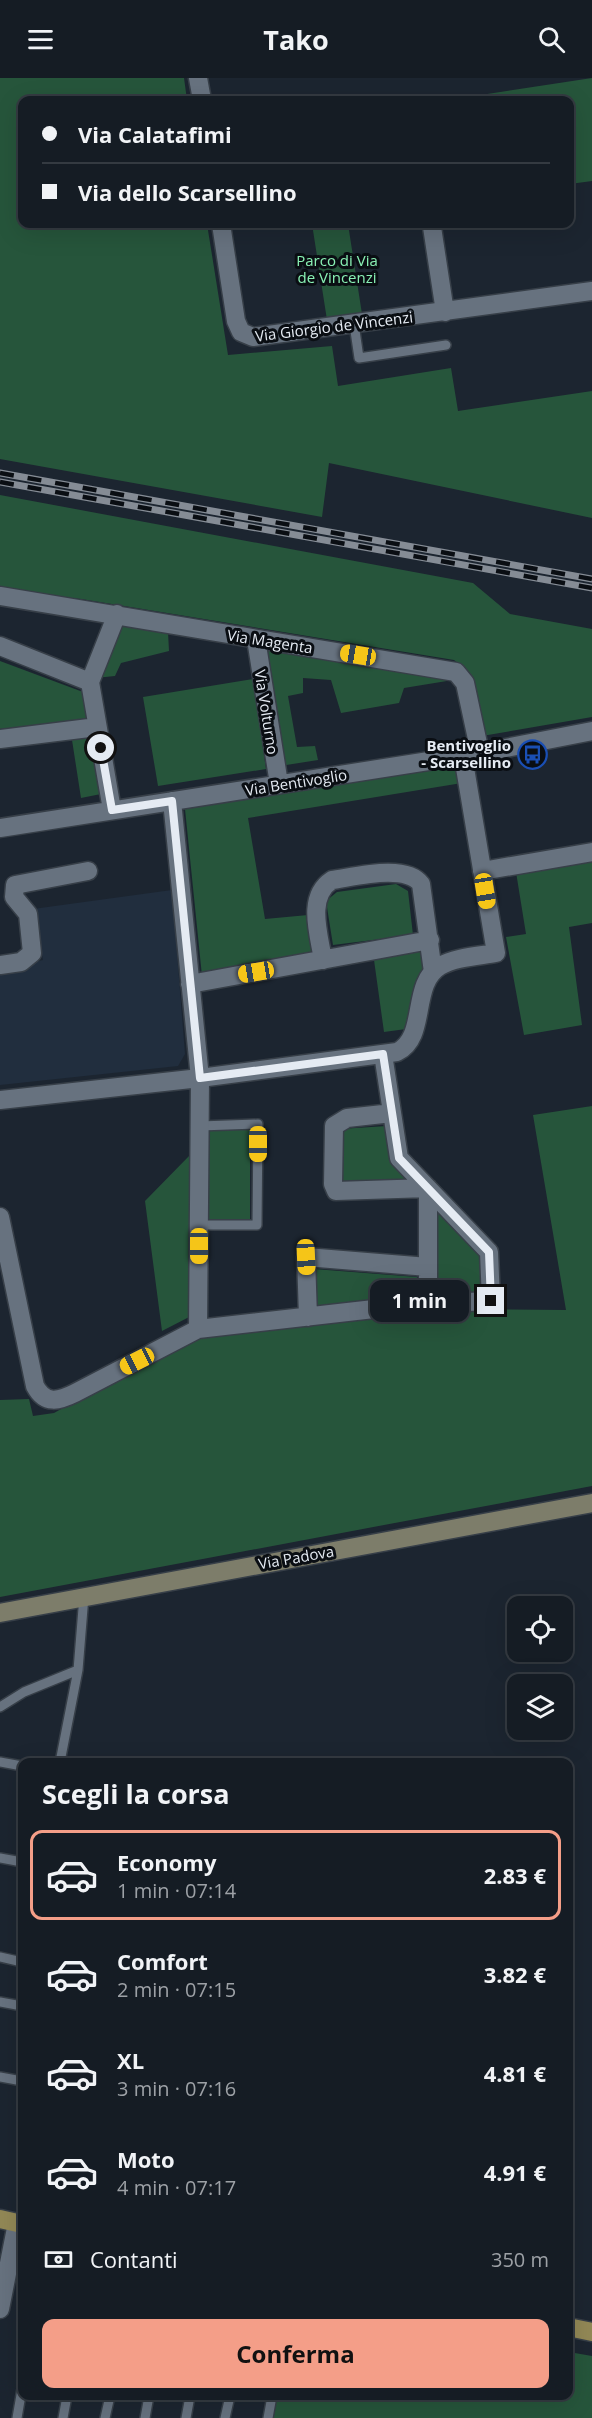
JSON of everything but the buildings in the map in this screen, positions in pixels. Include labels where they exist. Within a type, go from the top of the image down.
[{"type":"main road","name":"Via Padova","points":[[0,1613],[592,1503]]},
{"type":"main road","points":[[573,2328],[592,2332]]},
{"type":"street","points":[[198,78],[201,96]]},
{"type":"street","name":"Via Giorgio de Vincenzi","points":[[222,228],[235,317],[241,332],[253,337],[592,291]]},
{"type":"street","points":[[432,228],[445,312]]},
{"type":"street","name":"Via Magenta","points":[[0,596],[456,672],[465,683],[482,871],[496,953],[442,964],[433,972]]},
{"type":"street","points":[[112,810],[90,682],[117,614]]},
{"type":"street","name":"Via Volturno","points":[[256,639],[279,784]]},
{"type":"street","points":[[0,646],[90,682]]},
{"type":"street","points":[[0,740],[97,728]]},
{"type":"street","name":"Via Bentivoglio","points":[[0,828],[472,754],[592,731]]},
{"type":"street","points":[[172,801],[200,1078],[198,1329]]},
{"type":"street","points":[[482,871],[592,852]]},
{"type":"street","points":[[0,965],[21,962],[32,953],[28,914],[14,897],[15,885],[88,871]]},
{"type":"street","points":[[0,1100],[200,1078],[397,1052],[408,1043],[423,993],[433,972],[424,891],[418,879],[391,872],[332,880],[320,891],[316,900],[323,960]]},
{"type":"street","points":[[190,984],[430,940]]},
{"type":"street","points":[[0,1217],[35,1386],[44,1398],[49,1400],[58,1400],[75,1393],[198,1329],[428,1304],[491,1301],[489,1252],[399,1158],[383,1054]]},
{"type":"street","points":[[392,1113],[346,1118],[334,1126],[333,1184],[336,1191],[428,1188]]},
{"type":"street","points":[[428,1188],[428,1304]]},
{"type":"street","points":[[308,1317],[306,1257],[428,1268]]},
{"type":"street","points":[[0,2309],[13,2222]]},
{"type":"lane","points":[[354,324],[358,358],[446,345]]},
{"type":"lane","points":[[199,1225],[257,1225],[258,1124],[200,1126]]},
{"type":"lane","points":[[61,1758],[78,1670],[84,1596]]},
{"type":"lane","points":[[0,1707],[24,1692],[78,1670]]},
{"type":"lane","points":[[0,1762],[18,1765]]},
{"type":"lane","points":[[0,1858],[18,1862]]},
{"type":"lane","points":[[0,1957],[18,1961]]},
{"type":"lane","points":[[0,2002],[18,2005]]},
{"type":"lane","points":[[0,2077],[18,2080]]},
{"type":"lane","points":[[17,2418],[20,2400]]},
{"type":"lane","points":[[63,2418],[66,2400]]},
{"type":"lane","points":[[105,2418],[109,2400]]},
{"type":"lane","points":[[145,2418],[148,2400]]},
{"type":"lane","points":[[186,2418],[189,2400]]},
{"type":"lane","points":[[225,2418],[229,2400]]},
{"type":"lane","points":[[268,2418],[271,2400]]},
{"type":"shaded area","points":[[172,890],[185,1054],[178,1066],[0,1085],[0,970],[43,960],[33,909]]},
{"type":"green space","points":[[0,78],[184,78],[186,96],[18,96],[18,228],[208,228],[228,355],[332,346],[338,386],[451,368],[458,411],[592,391],[592,518],[329,463],[322,517],[0,459]]},
{"type":"green space","points":[[592,78],[592,181],[574,183],[574,96],[474,96]]},
{"type":"green space","name":"Parco di Via de Vincenzi","points":[[313,228],[349,228],[362,314],[327,320]]},
{"type":"green space","points":[[0,495],[473,583],[510,614],[592,629],[592,717],[482,736],[468,671],[454,660],[81,599],[18,592],[0,587]]},
{"type":"green space","points":[[119,621],[168,632],[169,651],[121,663],[115,676],[95,678]]},
{"type":"green space","points":[[264,646],[453,680],[404,688],[399,703],[341,713],[331,680],[303,678],[303,693],[288,696],[297,747],[315,746],[318,760],[280,766]]},
{"type":"green space","points":[[0,661],[83,692],[88,719],[0,729]]},
{"type":"green space","points":[[253,679],[266,769],[158,786],[143,697]]},
{"type":"green space","points":[[91,737],[101,794],[81,798],[72,740]]},
{"type":"green space","points":[[458,763],[462,783],[248,818],[265,919],[308,915],[316,955],[202,976],[185,809]]},
{"type":"green space","points":[[592,861],[592,923],[569,927],[582,1025],[524,1035],[506,937],[526,934],[516,872]]},
{"type":"green space","points":[[396,884],[408,891],[413,935],[333,945],[326,901],[337,892]]},
{"type":"green space","points":[[421,951],[423,970],[406,1029],[384,1032],[374,960]]},
{"type":"green space","points":[[592,1106],[592,1486],[0,1597],[0,1400],[29,1399],[33,1416],[54,1413],[198,1333],[427,1309],[566,1310],[533,1115]]},
{"type":"green space","points":[[387,1126],[392,1159],[406,1181],[342,1186],[340,1129]]},
{"type":"green space","points":[[207,1130],[250,1130],[250,1222],[207,1222]]},
{"type":"green space","points":[[190,1155],[193,1315],[162,1331],[145,1201]]},
{"type":"green space","points":[[435,1203],[480,1256],[482,1296],[434,1299]]},
{"type":"green space","points":[[314,1269],[417,1277],[416,1295],[316,1306]]},
{"type":"green space","points":[[573,2353],[592,2356],[592,2418],[273,2418],[276,2400],[573,2400]]},
{"type":"railway","points":[[0,473],[592,579]]},
{"type":"railway","points":[[0,482],[592,588]]},
{"type":"place","name":"Bentivoglio - Scarsellino","points":[[532,754]]},
{"type":"route","points":[[101,748],[112,810],[172,801],[200,1078],[383,1054],[399,1158],[489,1252],[491,1301]]}]
